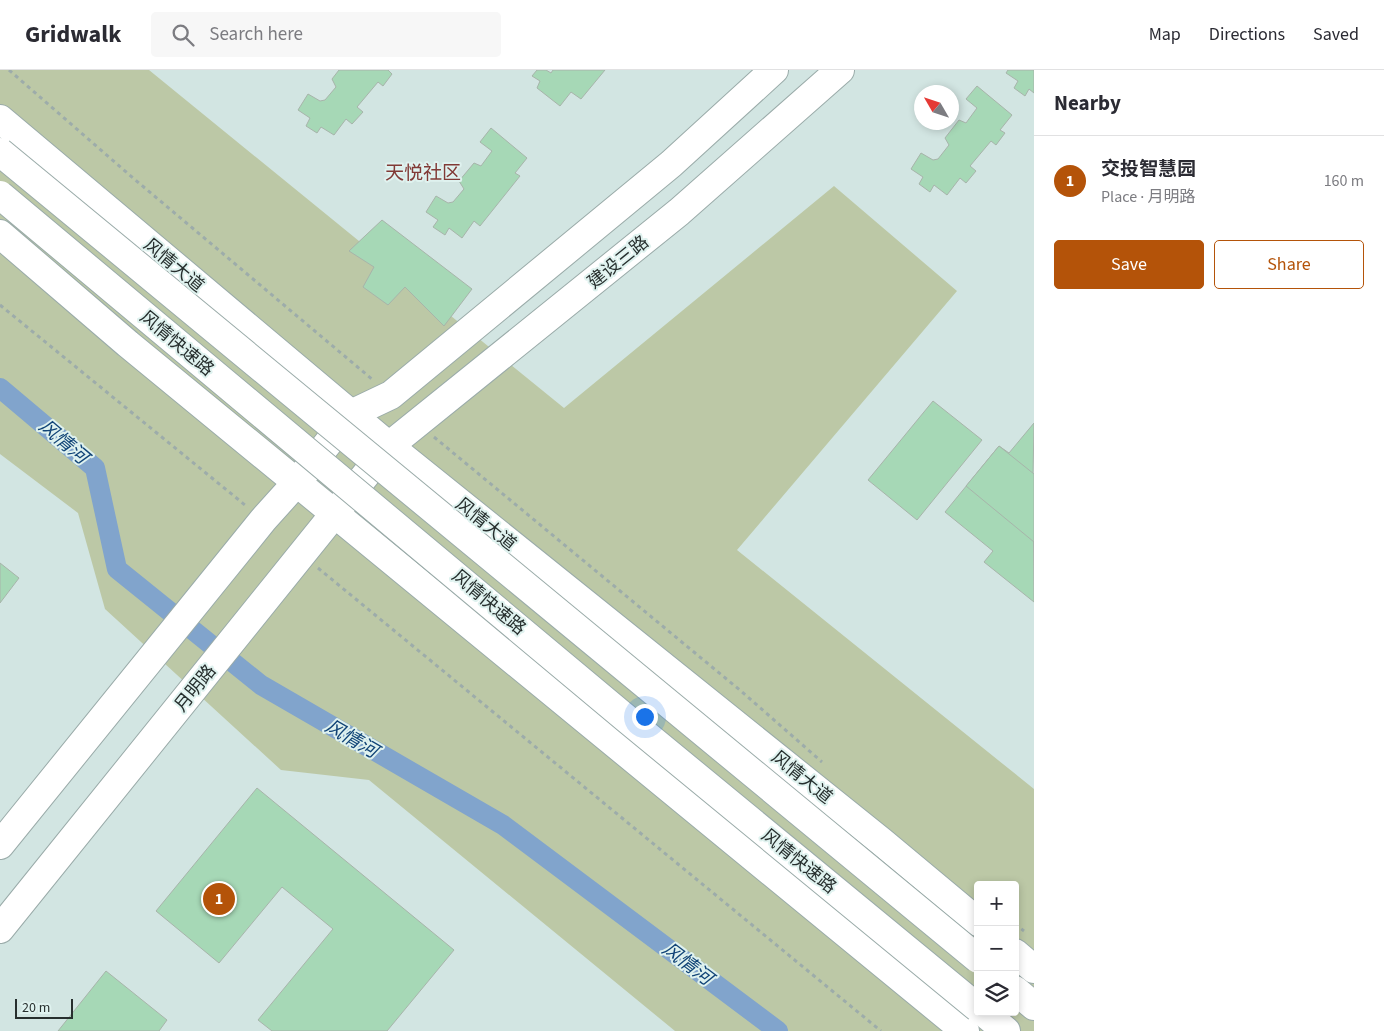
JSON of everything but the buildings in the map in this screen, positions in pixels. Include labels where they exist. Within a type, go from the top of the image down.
[{"type":"main road","points":[[0,845],[200,596],[263,520],[298,482],[351,414],[391,395],[671,164],[774,70]]},
{"type":"main road","name":"建设三路","points":[[389,446],[679,212],[840,70]]},
{"type":"main road","name":"风情大道","points":[[0,119],[389,446],[882,842],[974,919]]},
{"type":"main road","name":"风情快速路","points":[[0,152],[974,956]]},
{"type":"main road","name":"风情快速路","points":[[0,195],[628,720],[974,1005]]},
{"type":"main road","points":[[0,234],[128,344],[965,1031]]},
{"type":"main road","name":"月明路","points":[[0,929],[389,446]]},
{"type":"main road","points":[[1019,956],[1034,969]]},
{"type":"main road","points":[[1019,993],[1034,1006]]},
{"type":"main road","points":[[988,1016],[1006,1031]]},
{"type":"path","points":[[9,70],[133,178],[391,395]]},
{"type":"path","points":[[0,305],[263,520]]},
{"type":"path","points":[[417,423],[830,768]]},
{"type":"path","points":[[302,555],[882,1031]]},
{"type":"green space","points":[[0,70],[149,70],[564,408],[834,186],[957,291],[737,550],[1034,789],[1034,1031],[675,1031],[369,780],[281,770],[105,609],[78,513],[0,454]]},
{"type":"waterway","name":"风情河","points":[[0,388],[95,468],[117,569],[261,685],[503,825],[778,1031]]},
{"type":"place","name":"交投智慧园","points":[[219,899]]},
{"type":"district","name":"天悦社区","points":[[423,172]]}]
